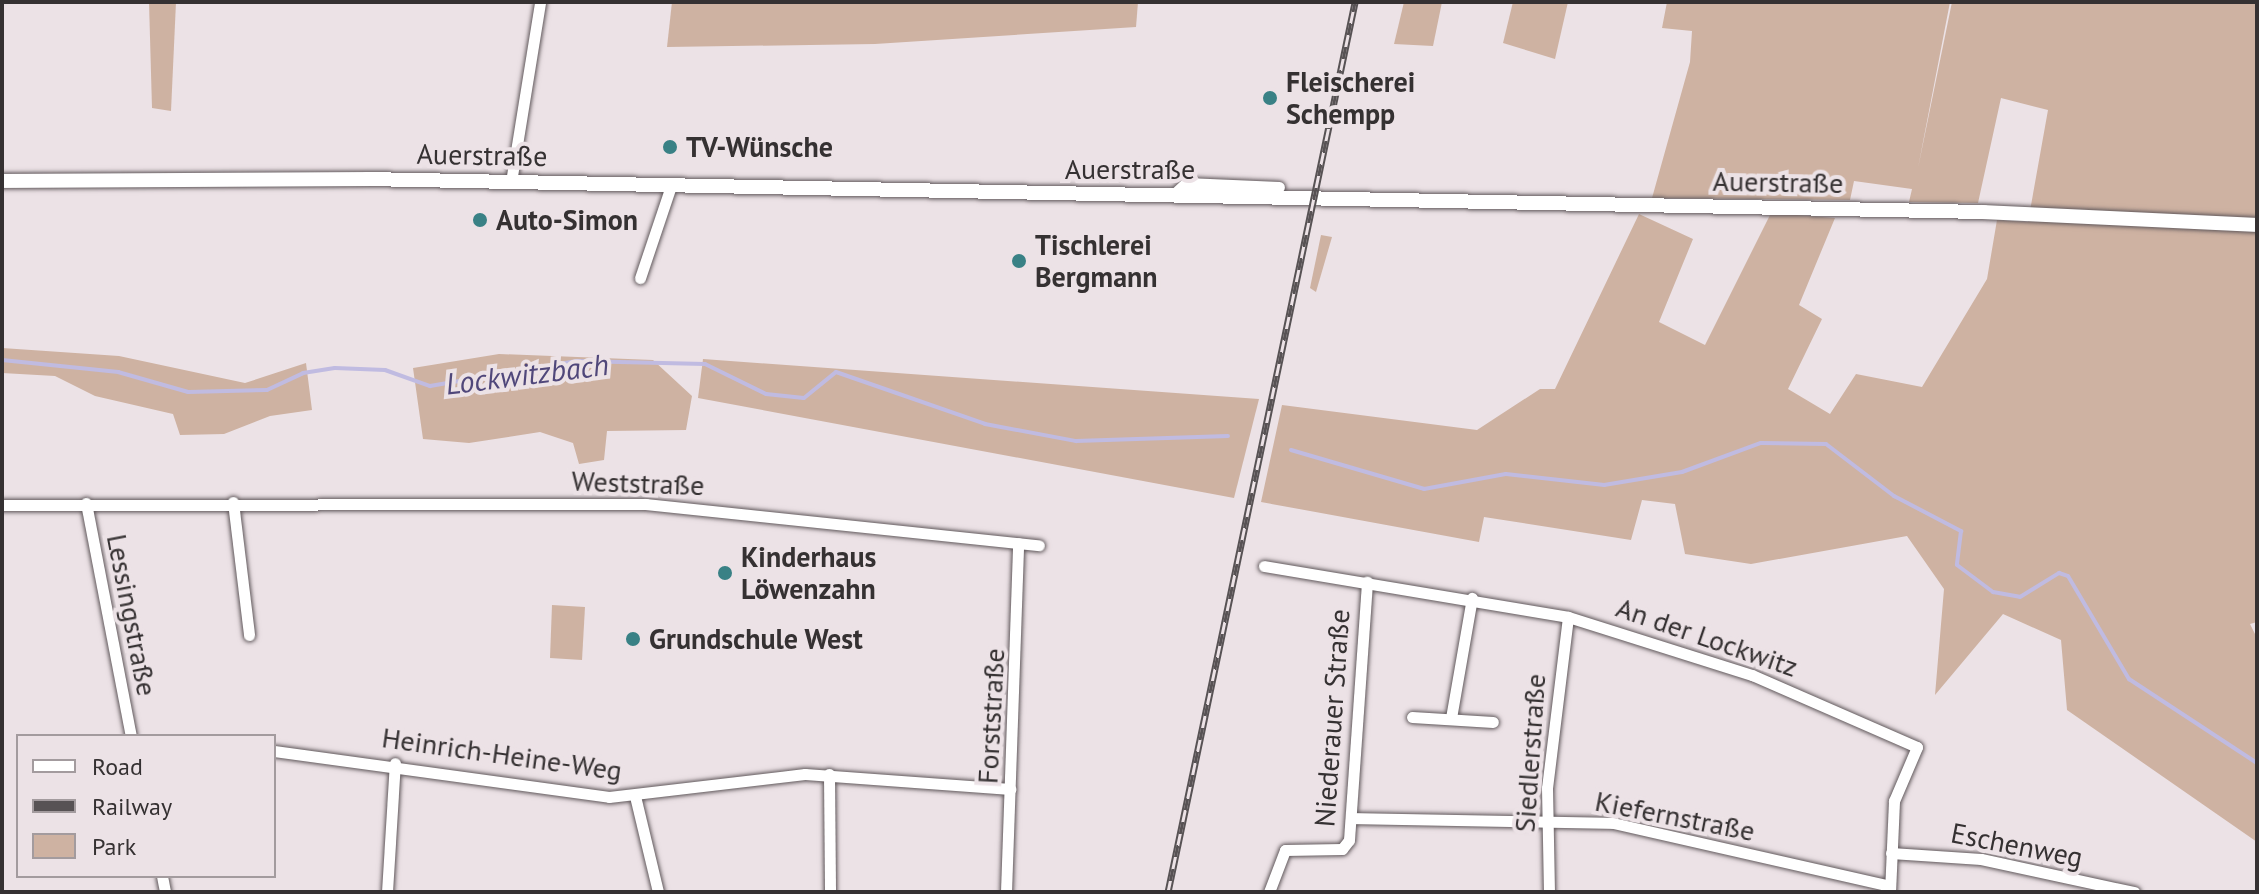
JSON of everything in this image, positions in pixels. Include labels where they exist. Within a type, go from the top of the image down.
[{"type":"street","points":[[511,182],[540,2]]},
{"type":"street","name":"Auerstraße","points":[[2,181],[511,182],[1173,195],[2257,225]]},
{"type":"street","points":[[1173,195],[1186,183],[1279,187]]},
{"type":"street","points":[[640,278],[671,186]]},
{"type":"street","points":[[233,502],[249,635]]},
{"type":"street","name":"Weststraße","points":[[2,505],[233,502],[646,504],[1039,545]]},
{"type":"street","name":"Lessingstraße","points":[[86,503],[131,734]]},
{"type":"street","name":"Forststraße","points":[[1006,892],[1018,543]]},
{"type":"street","name":"An der Lockwitz","points":[[1264,566],[1472,598],[1568,617],[1752,675],[1917,747],[1894,801],[1891,853]]},
{"type":"street","name":"Niederauer Straße","points":[[1269,892],[1285,850],[1342,849],[1353,818],[1367,582]]},
{"type":"street","points":[[1451,718],[1472,598]]},
{"type":"street","name":"Siedlerstraße","points":[[1549,892],[1546,820],[1568,617]]},
{"type":"street","points":[[1412,717],[1493,722]]},
{"type":"street","name":"Heinrich-Heine-Weg","points":[[276,751],[395,763],[635,796],[829,774],[1010,789]]},
{"type":"street","points":[[387,892],[395,763]]},
{"type":"street","points":[[829,774],[830,892]]},
{"type":"street","points":[[635,796],[658,892]]},
{"type":"street","name":"Kiefernstraße","points":[[1353,818],[1546,820],[1688,838],[1890,889]]},
{"type":"street","points":[[1890,889],[1891,853]]},
{"type":"street","name":"Eschenweg","points":[[1891,853],[1981,859],[2134,892]]},
{"type":"green space","points":[[149,2],[176,2],[171,111],[152,108]]},
{"type":"green space","points":[[672,2],[1138,2],[1136,27],[875,44],[667,47]]},
{"type":"green space","points":[[1404,2],[1442,2],[1433,46],[1394,44]]},
{"type":"green space","points":[[1513,2],[1568,2],[1555,59],[1503,43]]},
{"type":"green space","points":[[1667,2],[1950,2],[1918,168],[1952,2],[2257,2],[2257,622],[2250,624],[2257,638],[2257,842],[2067,710],[2061,640],[2003,614],[1935,695],[1944,589],[1907,536],[1751,564],[1685,554],[1675,504],[1642,500],[1631,540],[1484,517],[1479,542],[1261,502],[1282,405],[1477,430],[1540,389],[1555,389],[1639,214],[1693,239],[1659,322],[1705,345],[1771,213],[1835,218],[1799,305],[1822,319],[1788,389],[1830,414],[1856,374],[1922,387],[1987,279],[1997,220],[2028,222],[2048,110],[2001,98],[1978,203],[1909,202],[1912,189],[1854,181],[1850,200],[1652,198],[1690,62],[1692,31],[1662,28]]},
{"type":"green space","points":[[1321,235],[1332,237],[1316,292],[1310,288]]},
{"type":"green space","points":[[2,348],[119,356],[245,383],[306,363],[312,410],[270,416],[224,434],[180,435],[173,414],[95,396],[55,376],[2,373]]},
{"type":"green space","points":[[499,354],[653,360],[692,396],[686,430],[607,431],[604,460],[579,464],[573,443],[540,432],[469,443],[423,439],[413,368]]},
{"type":"green space","points":[[703,359],[1259,399],[1234,498],[698,398]]},
{"type":"green space","points":[[552,605],[585,607],[582,660],[550,658]]},
{"type":"waterway","name":"Lockwitzbach","points":[[2,360],[118,372],[188,392],[267,390],[303,373],[335,368],[385,370],[430,386],[577,361],[705,364],[766,394],[804,398],[836,372],[985,424],[1076,441],[1228,436]]},
{"type":"waterway","name":"Lockwitzbach","points":[[1291,450],[1424,489],[1506,474],[1604,485],[1682,472],[1761,443],[1826,444],[1894,496],[1961,531],[1957,565],[1993,592],[2020,597],[2059,573],[2068,576],[2129,679],[2257,763]]},
{"type":"railway","points":[[1168,892],[1355,2]]},
{"type":"place","name":"Fleischerei Schempp","points":[[1270,98]]},
{"type":"place","name":"TV-Wünsche","points":[[670,147]]},
{"type":"place","name":"Auto-Simon","points":[[480,220]]},
{"type":"place","name":"Tischlerei Bergmann","points":[[1019,261]]},
{"type":"place","name":"Kinderhaus Löwenzahn","points":[[725,573]]},
{"type":"place","name":"Grundschule West","points":[[633,639]]}]
